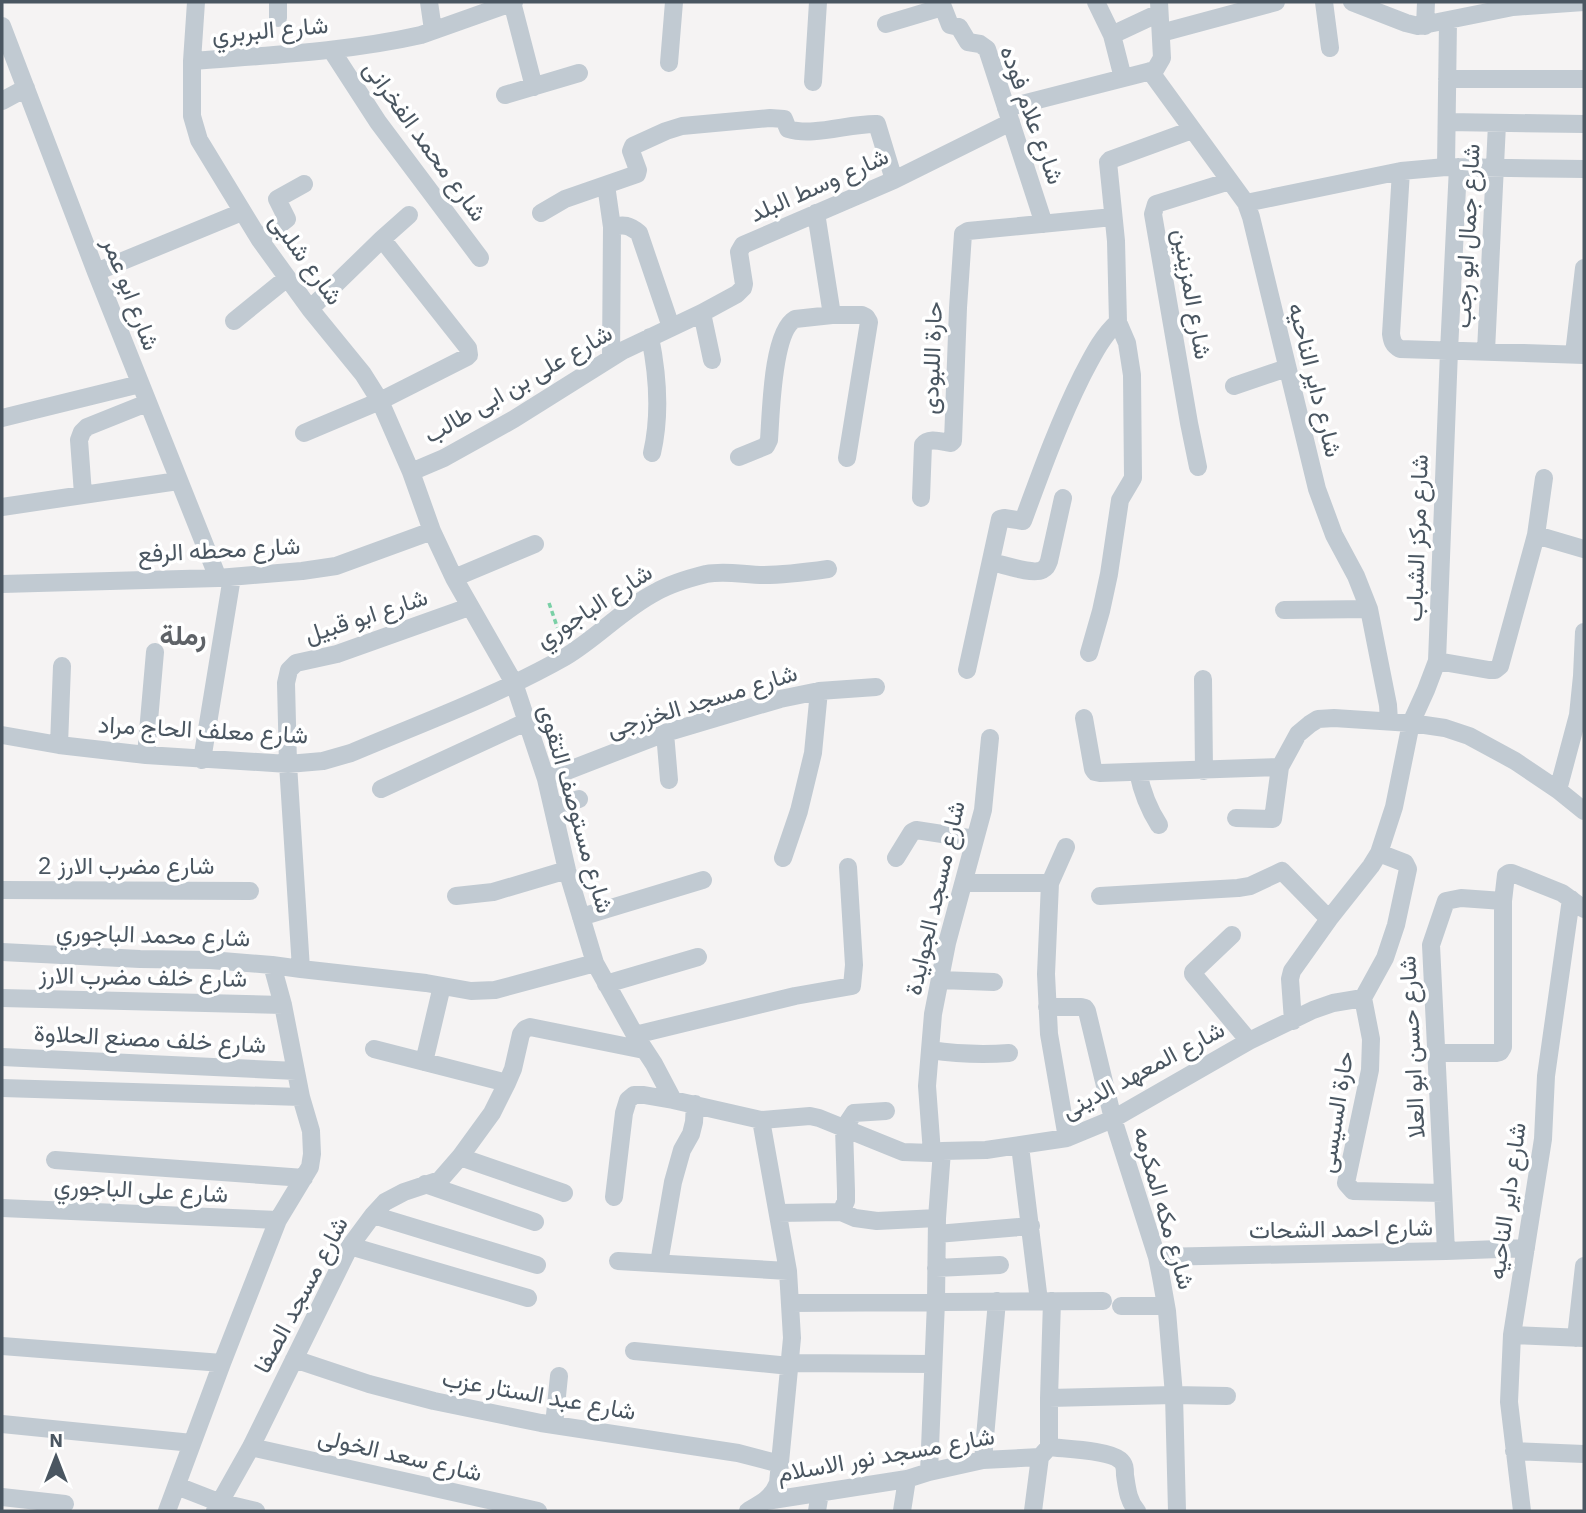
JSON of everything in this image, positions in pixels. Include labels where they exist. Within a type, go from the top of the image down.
[{"type":"street","name":"شارع شلبى","points":[[196,2],[192,116],[199,140],[260,240],[310,309],[363,374],[380,401],[411,472],[432,531]]},
{"type":"street","points":[[429,2],[433,30]]},
{"type":"street","name":"شارع البربري","points":[[192,61],[332,51],[409,38],[513,2]]},
{"type":"street","points":[[513,2],[534,87]]},
{"type":"street","points":[[669,63],[674,2]]},
{"type":"street","points":[[813,82],[818,2]]},
{"type":"street","points":[[1096,2],[1112,35],[1123,78]]},
{"type":"street","points":[[1161,33],[1276,2]]},
{"type":"street","points":[[1324,2],[1330,48]]},
{"type":"street","points":[[1425,26],[1426,2]]},
{"type":"street","points":[[1356,3],[1406,23],[1425,26],[1513,4],[1584,2]]},
{"type":"street","points":[[886,24],[942,4]]},
{"type":"street","name":"شارع علام فوده","points":[[942,4],[948,23],[959,27],[968,42],[980,44],[987,49],[1044,224]]},
{"type":"street","points":[[1112,35],[1159,8],[1162,58],[1153,71]]},
{"type":"street","name":"شارع مركز الشباب","points":[[1293,1021],[1290,979],[1292,971],[1379,853],[1394,807],[1411,723],[1437,661],[1449,351],[1452,167],[1447,122],[1448,21]]},
{"type":"street","name":"شارع ابو عمر","points":[[2,26],[178,481],[225,577]]},
{"type":"street","name":"شارع محمد الفخرانى","points":[[332,51],[378,122],[480,258]]},
{"type":"street","name":"شارع وسط البلد","points":[[650,337],[737,294],[744,284],[740,252],[743,246],[894,180],[1009,115],[1153,71]]},
{"type":"street","name":"شارع داير الناحيه","points":[[1153,71],[1246,204],[1251,217],[1317,489],[1334,535],[1356,576],[1369,608],[1389,721]]},
{"type":"street","points":[[505,95],[579,73]]},
{"type":"street","points":[[1447,79],[1584,79]]},
{"type":"street","points":[[2,101],[26,88]]},
{"type":"street","points":[[541,213],[565,199],[636,174],[638,170],[631,151],[633,146],[682,126],[770,118],[784,119],[788,129],[793,131],[877,124],[894,180]]},
{"type":"street","points":[[1447,122],[1584,124]]},
{"type":"street","name":"شارع جمال ابو رجب","points":[[1486,351],[1497,124]]},
{"type":"street","points":[[1088,653],[1109,574],[1120,500],[1133,478],[1132,375],[1127,344],[1118,322],[1116,241],[1108,162],[1192,130]]},
{"type":"street","points":[[1246,204],[1401,171],[1452,167],[1584,169]]},
{"type":"street","points":[[1401,171],[1391,334],[1392,341],[1400,349],[1579,355],[1584,268]]},
{"type":"street","name":"شارع المزينين","points":[[1198,467],[1188,423],[1153,214],[1156,204],[1230,181]]},
{"type":"street","points":[[260,240],[287,219],[278,197],[304,184]]},
{"type":"street","points":[[606,185],[612,228],[611,358]]},
{"type":"street","points":[[96,272],[242,212]]},
{"type":"street","points":[[816,213],[832,315]]},
{"type":"street","points":[[310,309],[409,215]]},
{"type":"street","points":[[1044,224],[1114,217]]},
{"type":"street","name":"حارة اللبودى","points":[[921,498],[923,444],[930,440],[953,441],[963,234],[968,231],[1044,224]]},
{"type":"street","points":[[612,228],[631,226],[639,233],[671,327]]},
{"type":"street","points":[[304,433],[380,401],[467,357],[468,348],[382,239]]},
{"type":"street","points":[[234,321],[287,278]]},
{"type":"street","points":[[702,313],[712,360]]},
{"type":"street","points":[[740,457],[765,446],[769,440],[779,344],[791,321],[832,315],[862,315],[869,322],[846,458]]},
{"type":"street","points":[[967,670],[1000,519],[1004,517],[1023,521],[1065,411],[1104,336],[1118,322]]},
{"type":"street","points":[[650,337],[658,384],[657,420],[652,453]]},
{"type":"street","name":"شارع على بن ابى طالب","points":[[411,472],[444,458],[514,419],[611,358],[650,337]]},
{"type":"street","points":[[1234,386],[1287,368]]},
{"type":"street","points":[[2,418],[140,384]]},
{"type":"street","points":[[83,494],[79,440],[82,432],[147,402]]},
{"type":"street","points":[[1437,661],[1489,670],[1500,666],[1536,535],[1544,478]]},
{"type":"street","points":[[2,508],[178,481]]},
{"type":"street","points":[[991,562],[1039,572],[1046,568],[1063,498]]},
{"type":"street","name":"شارع محطه الرفع","points":[[2,584],[225,577],[336,566],[432,531]]},
{"type":"street","name":"شارع مستوصف التقوى","points":[[432,531],[469,607],[514,683],[546,779],[567,870],[595,963],[673,1100]]},
{"type":"street","points":[[1536,535],[1584,549]]},
{"type":"street","points":[[454,578],[535,544]]},
{"type":"street","name":"شارع الباجوري","points":[[514,683],[566,656],[656,591],[671,585],[706,574],[725,572],[780,575],[828,569]]},
{"type":"street","points":[[202,760],[225,577]]},
{"type":"street","name":"شارع ابو قبيل","points":[[288,764],[286,683],[292,666],[337,654],[469,607]]},
{"type":"street","points":[[1284,610],[1369,608]]},
{"type":"street","points":[[1558,790],[1578,715],[1583,676],[1584,632]]},
{"type":"street","points":[[146,755],[155,652]]},
{"type":"street","points":[[59,745],[62,666]]},
{"type":"street","points":[[1203,679],[1204,771]]},
{"type":"street","name":"شارع معلف الحاج مراد","points":[[2,735],[59,745],[202,760],[288,764],[323,761],[351,753],[514,683]]},
{"type":"street","name":"شارع مسجد الخزرجى","points":[[546,779],[665,733],[780,699],[819,691],[876,687]]},
{"type":"street","points":[[783,858],[799,811],[813,753],[819,691]]},
{"type":"street","points":[[1084,718],[1092,764],[1095,772],[1100,774],[1280,767]]},
{"type":"street","points":[[1236,818],[1273,819],[1280,767],[1298,734],[1318,719],[1325,718],[1411,723],[1445,728],[1469,736],[1515,761],[1584,811]]},
{"type":"street","points":[[381,789],[528,721]]},
{"type":"street","points":[[665,733],[669,780]]},
{"type":"street","name":"شارع مسجد الجوايدة","points":[[936,1302],[937,1152],[927,1086],[933,1014],[947,943],[983,810],[990,738]]},
{"type":"street","points":[[288,764],[301,969]]},
{"type":"street","points":[[1138,772],[1145,800],[1159,825]]},
{"type":"street","points":[[553,808],[579,799]]},
{"type":"street","points":[[895,858],[916,830],[975,839]]},
{"type":"street","points":[[1066,847],[1050,883],[1046,974],[1049,1034],[1067,1138]]},
{"type":"street","points":[[1363,998],[1385,958],[1396,925],[1408,869],[1405,863],[1379,853]]},
{"type":"street","points":[[640,1042],[794,996],[851,987],[854,965],[848,867]]},
{"type":"street","points":[[456,896],[493,892],[567,870]]},
{"type":"street","points":[[1100,896],[1238,888],[1250,886],[1282,871],[1329,919]]},
{"type":"street","points":[[1437,1053],[1496,1053],[1503,1047],[1503,901],[1505,878],[1509,873],[1562,893],[1578,904]]},
{"type":"street","points":[[581,917],[703,880]]},
{"type":"street","points":[[964,883],[1050,883]]},
{"type":"street","name":"شارع مضرب الارز 2","points":[[2,890],[250,891]]},
{"type":"street","name":"شارع حسن ابو العلا","points":[[1446,1251],[1431,945],[1444,904],[1448,900],[1461,898],[1503,901]]},
{"type":"street","name":"شارع داير الناحيه","points":[[1522,1511],[1509,1402],[1512,1335],[1542,1139],[1547,1065],[1578,904]]},
{"type":"street","points":[[1232,935],[1193,974],[1249,1041]]},
{"type":"street","name":"شارع محمد الباجوري","points":[[2,952],[272,965],[426,983],[471,991],[495,990],[595,963]]},
{"type":"street","points":[[606,984],[698,957]]},
{"type":"street","name":"شارع مسجد الصفا","points":[[167,1511],[278,1220],[310,1167],[311,1132],[272,965]]},
{"type":"street","points":[[940,979],[994,982]]},
{"type":"street","points":[[424,1062],[442,986]]},
{"type":"street","name":"شارع خلف مضرب الارز","points":[[2,998],[283,1005]]},
{"type":"street","name":"شارع المعهد الدينى","points":[[614,1197],[625,1113],[628,1100],[634,1095],[695,1104],[761,1120],[810,1116],[904,1152],[986,1150],[1020,1146],[1067,1138],[1113,1119],[1249,1041],[1312,1010],[1363,998]]},
{"type":"street","name":"حارة السيسى","points":[[1363,998],[1371,1039],[1370,1070],[1346,1183],[1353,1191],[1443,1193]]},
{"type":"street","name":"شارع مكه المكرمه","points":[[1047,1007],[1081,1007],[1087,1012],[1113,1119],[1157,1257],[1166,1306],[1174,1395],[1177,1511]]},
{"type":"street","name":"شارع مسجد الصفا","points":[[217,1507],[251,1447],[350,1246],[385,1202],[404,1192],[440,1180],[460,1157],[492,1113],[513,1069],[521,1034],[525,1029],[530,1027],[640,1042]]},
{"type":"street","points":[[374,1049],[507,1083]]},
{"type":"street","points":[[930,1050],[983,1055],[1009,1053]]},
{"type":"street","name":"شارع خلف مصنع الحلاوة","points":[[2,1057],[296,1071]]},
{"type":"street","points":[[2,1088],[301,1097]]},
{"type":"street","points":[[659,1263],[673,1182],[682,1150],[691,1134],[695,1104]]},
{"type":"street","points":[[841,1212],[846,1201],[844,1128],[855,1113],[886,1111]]},
{"type":"street","points":[[748,1511],[766,1501],[775,1492],[778,1483],[792,1338],[788,1271],[761,1120]]},
{"type":"street","points":[[1020,1146],[1045,1301],[1049,1398],[1044,1452],[1033,1511]]},
{"type":"street","points":[[460,1157],[564,1194]]},
{"type":"street","points":[[55,1160],[304,1178]]},
{"type":"street","points":[[425,1184],[535,1222]]},
{"type":"street","name":"شارع على الباجوري","points":[[2,1208],[278,1220]]},
{"type":"street","points":[[778,1213],[841,1212],[855,1218],[937,1226],[1031,1226]]},
{"type":"street","points":[[373,1215],[537,1265]]},
{"type":"street","points":[[350,1246],[528,1298]]},
{"type":"street","name":"شارع احمد الشحات","points":[[1157,1257],[1525,1248]]},
{"type":"street","points":[[618,1261],[788,1271]]},
{"type":"street","points":[[936,1268],[1000,1265]]},
{"type":"street","points":[[1512,1335],[1580,1338],[1584,1266]]},
{"type":"street","points":[[983,1460],[997,1301]]},
{"type":"street","points":[[790,1303],[1103,1301]]},
{"type":"street","points":[[929,1472],[936,1302]]},
{"type":"street","points":[[1121,1306],[1166,1306]]},
{"type":"street","points":[[2,1346],[222,1363]]},
{"type":"street","points":[[634,1351],[790,1365],[933,1364]]},
{"type":"street","name":"شارع عبد الستار عزب","points":[[294,1359],[408,1394],[554,1425],[738,1452],[780,1464]]},
{"type":"street","points":[[554,1425],[559,1376]]},
{"type":"street","points":[[1049,1398],[1227,1396]]},
{"type":"street","points":[[2,1424],[192,1443]]},
{"type":"street","name":"شارع سعد الخولى","points":[[251,1447],[538,1511]]},
{"type":"street","points":[[1514,1451],[1584,1454]]},
{"type":"street","name":"شارع مسجد نور الاسلام","points":[[766,1501],[907,1479],[983,1460],[1044,1452],[1109,1454],[1119,1458],[1124,1465],[1128,1509]]},
{"type":"street","points":[[902,1511],[907,1479]]},
{"type":"street","points":[[177,1486],[217,1507],[256,1511]]},
{"type":"street","points":[[817,1511],[820,1493]]},
{"type":"street","points":[[2,1497],[65,1504]]},
{"type":"street","points":[[1522,1511],[1531,1511]]},
{"type":"path","points":[[549,603],[566,656]]},
{"type":"district","name":"رملة","points":[[183,635]]}]
